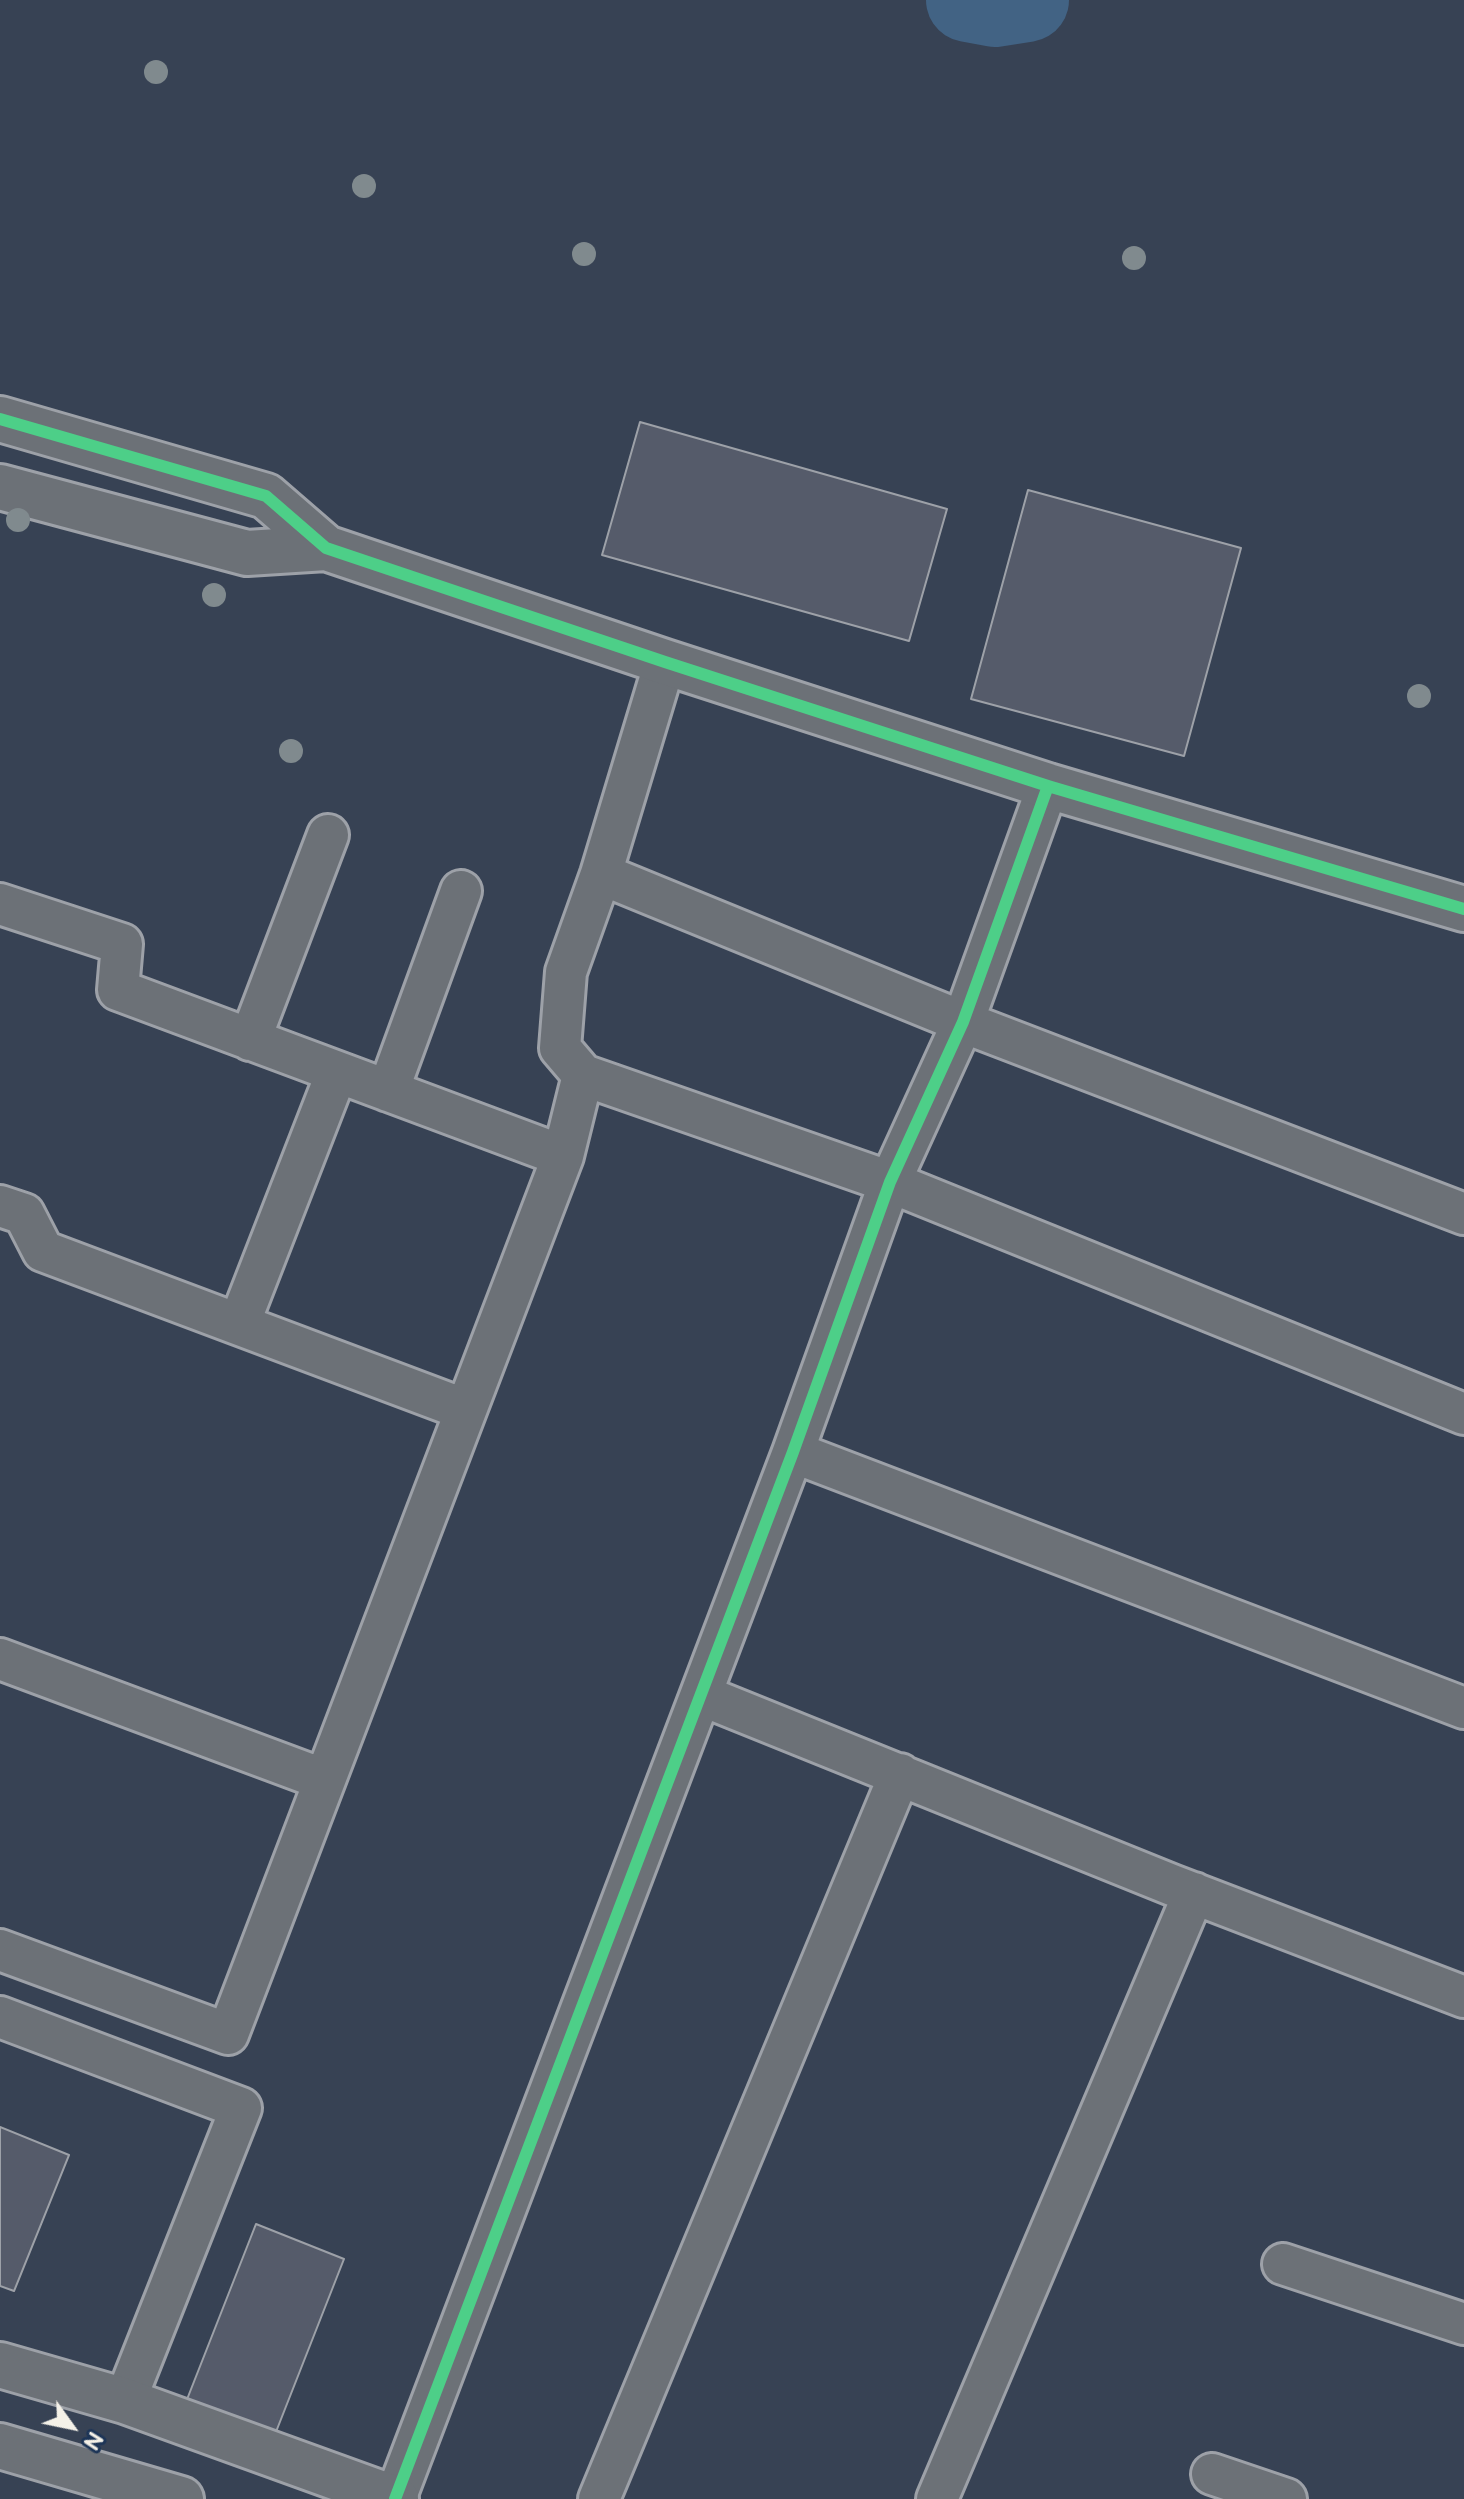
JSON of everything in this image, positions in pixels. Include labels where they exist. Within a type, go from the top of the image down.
[{"type":"street","points":[[0,419],[266,496],[326,548]]},
{"type":"street","points":[[0,487],[247,553],[326,548],[1048,786],[1464,909]]},
{"type":"street","points":[[665,662],[601,874],[566,972],[560,1048],[583,1075],[890,1182],[1464,1414]]},
{"type":"street","points":[[0,2365],[125,2401],[396,2499],[793,1452],[890,1182],[963,1022],[1048,786]]},
{"type":"street","points":[[250,1040],[328,835]]},
{"type":"street","points":[[601,874],[963,1022],[1464,1214]]},
{"type":"street","points":[[388,1091],[461,891]]},
{"type":"street","points":[[0,904],[122,944],[118,990],[563,1156]]},
{"type":"street","points":[[239,1324],[337,1072]]},
{"type":"street","points":[[0,1950],[228,2034],[563,1156],[583,1075]]},
{"type":"street","points":[[0,1206],[24,1214],[43,1251],[466,1410]]},
{"type":"street","points":[[793,1452],[1464,1708]]},
{"type":"street","points":[[0,1659],[325,1780]]},
{"type":"street","points":[[701,1695],[1194,1893],[1464,1997]]},
{"type":"street","points":[[599,2499],[900,1774]]},
{"type":"street","points":[[937,2499],[1194,1893]]},
{"type":"street","points":[[0,2017],[241,2108],[125,2401]]},
{"type":"street","points":[[1283,2264],[1464,2324]]},
{"type":"street","points":[[0,2446],[181,2499]]},
{"type":"street","points":[[1212,2474],[1286,2499]]},
{"type":"building","points":[[640,422],[947,509],[909,641],[602,555]]},
{"type":"building","points":[[1028,490],[1241,548],[1184,756],[971,699]]},
{"type":"building","points":[[0,2127],[69,2155],[14,2291],[0,2286]]},
{"type":"building","points":[[256,2224],[344,2259],[272,2442],[184,2407]]},
{"type":"waterway","points":[[968,0],[995,5],[1027,0]]},
{"type":"cycle path","points":[[0,419],[266,496],[326,548],[665,662],[1048,786],[1464,909]]},
{"type":"cycle path","points":[[395,2499],[793,1452],[890,1182],[963,1022],[1048,786]]}]
